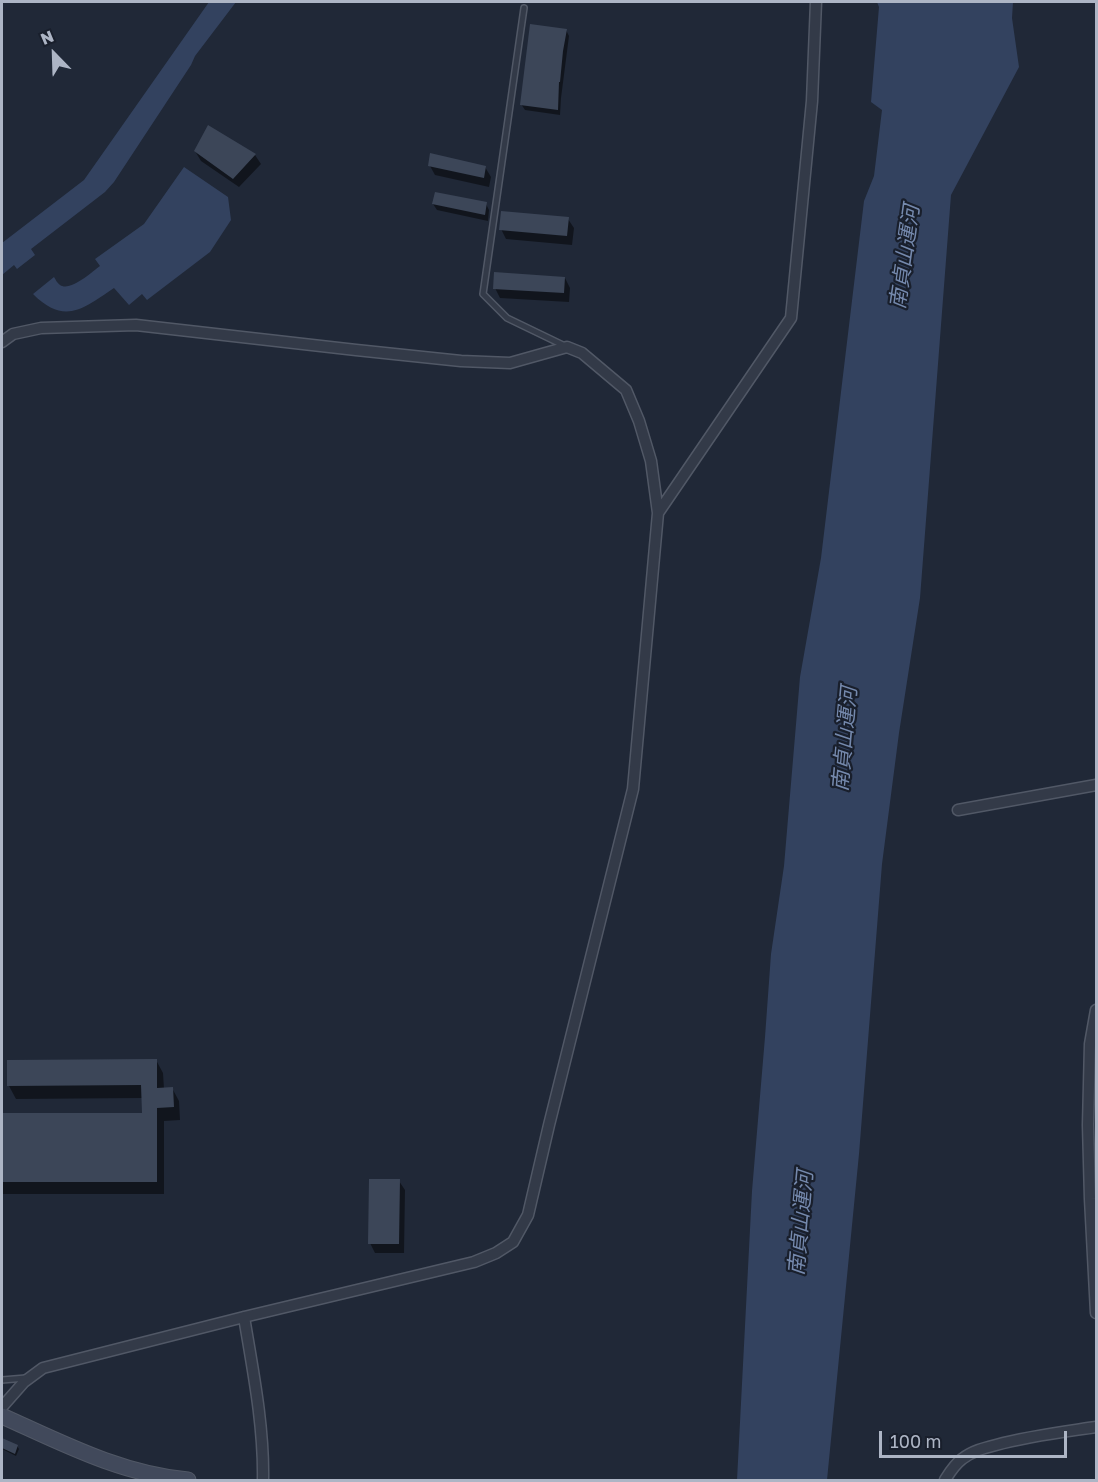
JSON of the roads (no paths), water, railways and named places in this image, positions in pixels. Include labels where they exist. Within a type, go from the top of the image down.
[{"type":"street","points":[[658,513],[791,318],[812,101],[816,2]]},
{"type":"street","points":[[2,342],[14,334],[41,328],[136,325],[461,361],[500,363],[510,363],[567,347],[582,353],[626,390],[639,421],[651,461],[658,513],[633,789],[528,1215],[513,1242],[496,1253],[474,1262],[43,1368],[24,1382],[2,1407]]},
{"type":"street","points":[[958,810],[1096,784]]},
{"type":"street","points":[[1096,1010],[1090,1044],[1088,1125],[1096,1313]]},
{"type":"street","points":[[244,1317],[263,1453],[263,1480]]},
{"type":"street","points":[[2,1416],[94,1457],[132,1470],[188,1480]]},
{"type":"street","points":[[945,1480],[952,1468],[975,1451],[1006,1442],[1096,1427]]},
{"type":"lane","points":[[524,8],[483,294],[507,318],[567,347]]},
{"type":"lane","points":[[2,1380],[30,1378]]},
{"type":"water","points":[[209,2],[236,2],[195,56],[114,182],[105,192],[31,249],[35,255],[17,269],[14,265],[2,275],[2,243],[84,180]]},
{"type":"water","name":"南貞山運河","points":[[877,2],[1013,2],[1012,18],[1019,67],[951,195],[920,598],[882,864],[859,1154],[827,1480],[737,1480],[752,1191],[771,954],[784,866],[800,677],[821,558],[864,201],[874,176],[882,110],[871,102],[879,7]]},
{"type":"water","points":[[184,167],[228,197],[231,220],[210,252],[147,300],[142,294],[129,305],[114,288],[84,307],[65,311],[44,304],[33,294],[54,277],[60,285],[69,286],[100,266],[95,259],[144,224]]}]
